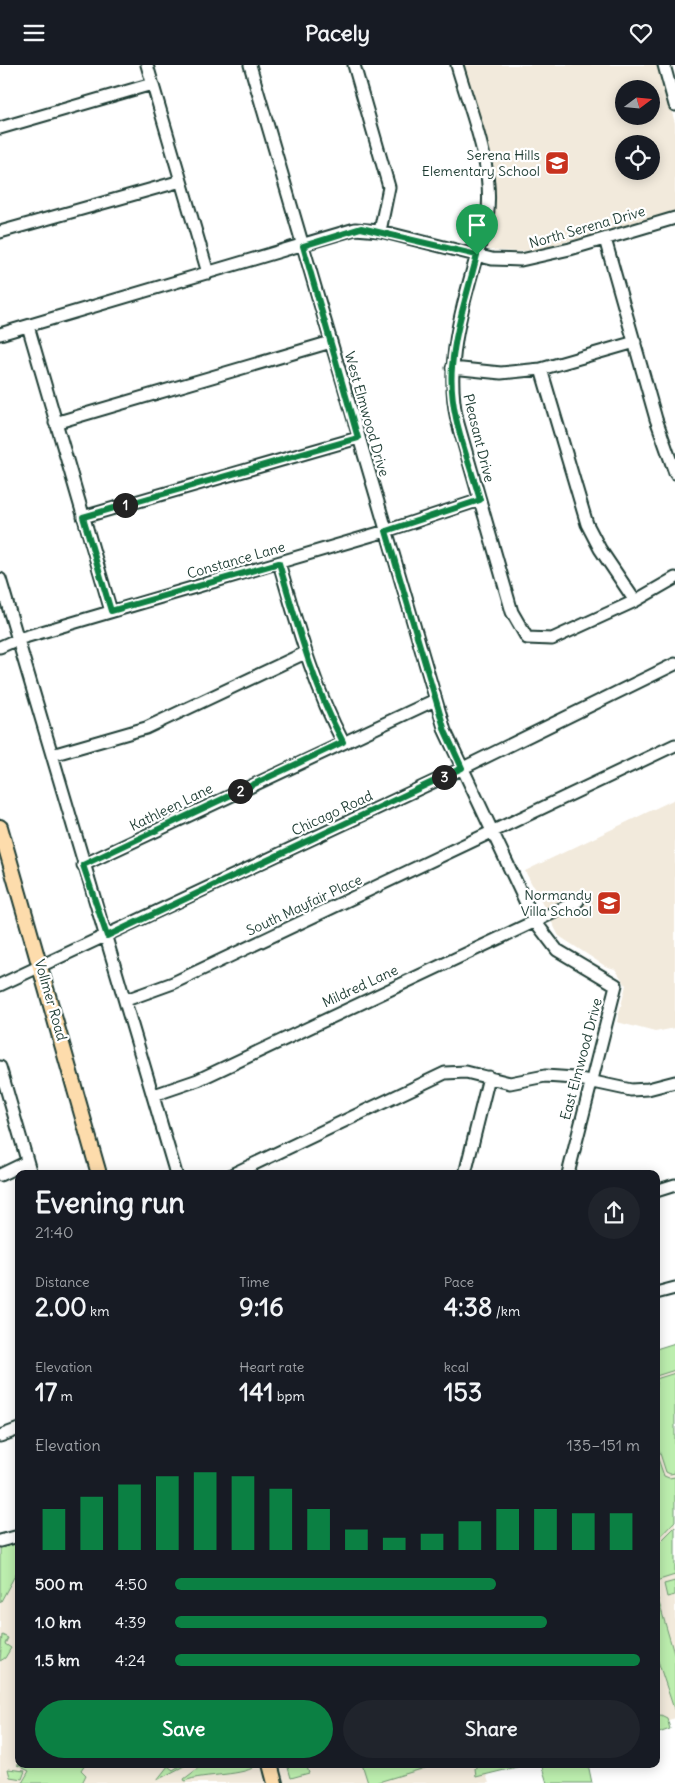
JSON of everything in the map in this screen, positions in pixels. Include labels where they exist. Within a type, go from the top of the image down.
[{"type":"main road","name":"Vollmer Road","points":[[0,827],[99,1170]]},
{"type":"main road","points":[[271,1768],[275,1783]]},
{"type":"street","points":[[147,65],[208,273]]},
{"type":"street","name":"West Elmwood Drive","points":[[250,65],[435,700],[445,731],[462,768]]},
{"type":"street","points":[[354,65],[389,187],[380,231]]},
{"type":"street","name":"Pleasant Drive","points":[[457,65],[488,179],[488,209],[458,331],[452,368],[454,405],[512,612],[527,638],[552,639],[636,601]]},
{"type":"street","points":[[664,65],[675,105]]},
{"type":"street","points":[[0,128],[152,84]]},
{"type":"street","points":[[0,232],[181,181]]},
{"type":"street","name":"North Serena Drive","points":[[0,335],[355,229],[380,231],[477,255],[501,259],[528,259],[605,239],[675,217]]},
{"type":"street","points":[[605,239],[656,419],[675,473]]},
{"type":"street","points":[[28,326],[111,611]]},
{"type":"street","points":[[55,423],[331,341]]},
{"type":"street","points":[[452,368],[501,373],[541,369],[635,342]]},
{"type":"street","points":[[541,369],[588,524],[600,549],[636,601],[675,578]]},
{"type":"street","points":[[83,517],[358,438]]},
{"type":"street","name":"Constance Lane","points":[[0,647],[18,639],[386,531],[480,500]]},
{"type":"street","points":[[279,563],[305,653],[329,714],[343,742]]},
{"type":"street","points":[[0,579],[83,865],[107,936],[175,1170]]},
{"type":"street","points":[[52,755],[146,729],[305,653]]},
{"type":"street","name":"Chicago Road","points":[[0,985],[462,768],[675,664]]},
{"type":"street","name":"Kathleen Lane","points":[[83,865],[435,700]]},
{"type":"street","name":"South Mayfair Place","points":[[126,1000],[174,983],[675,745]]},
{"type":"street","name":"East Elmwood Drive","points":[[462,768],[534,921],[557,950],[616,985],[590,1081],[569,1170]]},
{"type":"street","name":"Mildred Lane","points":[[154,1095],[198,1080],[578,901]]},
{"type":"street","points":[[0,1067],[29,1168]]},
{"type":"street","points":[[241,1170],[438,1076],[458,1071],[510,1083],[545,1076],[590,1081],[630,1090],[648,1089],[675,1081]]},
{"type":"street","points":[[467,1170],[489,1077]]},
{"type":"street","points":[[0,1175],[15,1171]]},
{"type":"street","points":[[660,1190],[675,1185]]},
{"type":"street","points":[[660,1292],[675,1288]]},
{"type":"street","points":[[0,1435],[15,1430]]},
{"type":"street","points":[[0,1541],[15,1537]]},
{"type":"shaded area","name":"Serena Hills Elementary School","points":[[462,65],[658,65],[675,123],[675,211],[541,249],[515,252],[488,250],[486,246],[494,201],[494,180]]},
{"type":"shaded area","name":"Normandy Villa School","points":[[675,799],[675,1028],[655,1032],[617,1022],[626,985],[615,969],[605,966],[559,936],[525,871]]},
{"type":"shaded area","points":[[675,1343],[675,1718],[660,1723],[660,1348]]},
{"type":"shaded area","points":[[15,1545],[15,1768],[506,1768],[486,1774],[489,1783],[0,1783],[0,1549]]},
{"type":"green space","points":[[675,1343],[675,1370],[660,1375],[660,1348]]},
{"type":"green space","points":[[675,1373],[675,1473],[670,1474],[666,1472],[660,1453],[660,1378]]},
{"type":"green space","points":[[660,1464],[664,1476],[669,1478],[675,1477],[675,1521],[660,1537]]},
{"type":"green space","points":[[675,1527],[675,1575],[660,1580],[660,1542]]},
{"type":"green space","points":[[15,1541],[15,1575],[0,1603],[0,1546]]},
{"type":"green space","points":[[675,1581],[675,1595],[667,1597],[664,1584]]},
{"type":"green space","points":[[660,1606],[675,1657],[675,1712],[660,1667]]},
{"type":"green space","points":[[2,1635],[8,1638],[5,1644],[11,1648],[5,1658],[0,1661]]},
{"type":"green space","points":[[660,1715],[667,1718],[670,1729],[660,1733]]},
{"type":"green space","points":[[23,1768],[82,1768],[81,1770],[86,1775],[82,1783],[22,1783],[29,1771]]},
{"type":"green space","points":[[166,1768],[173,1770],[180,1768],[157,1780]]},
{"type":"green space","points":[[199,1768],[252,1768],[235,1773],[185,1781],[184,1779]]},
{"type":"green space","points":[[288,1768],[307,1768],[309,1773],[291,1778]]},
{"type":"green space","points":[[363,1768],[425,1768],[375,1783],[368,1783]]},
{"type":"green space","points":[[475,1768],[513,1768],[476,1777]]},
{"type":"green space","points":[[542,1768],[589,1768],[592,1783],[547,1783]]},
{"type":"green space","points":[[8,1769],[25,1771],[22,1779],[10,1777]]},
{"type":"place","name":"Serena Hills Elementary School","points":[[557,163]]},
{"type":"place","name":"Normandy Villa School","points":[[609,903]]},
{"type":"route","points":[[361,228],[477,255],[453,354],[452,383],[457,420],[480,500],[386,531],[435,700],[445,731],[462,768],[107,936],[83,865],[343,742],[329,714],[305,653],[279,563],[111,611],[83,517],[358,438],[303,246],[361,228]]}]
